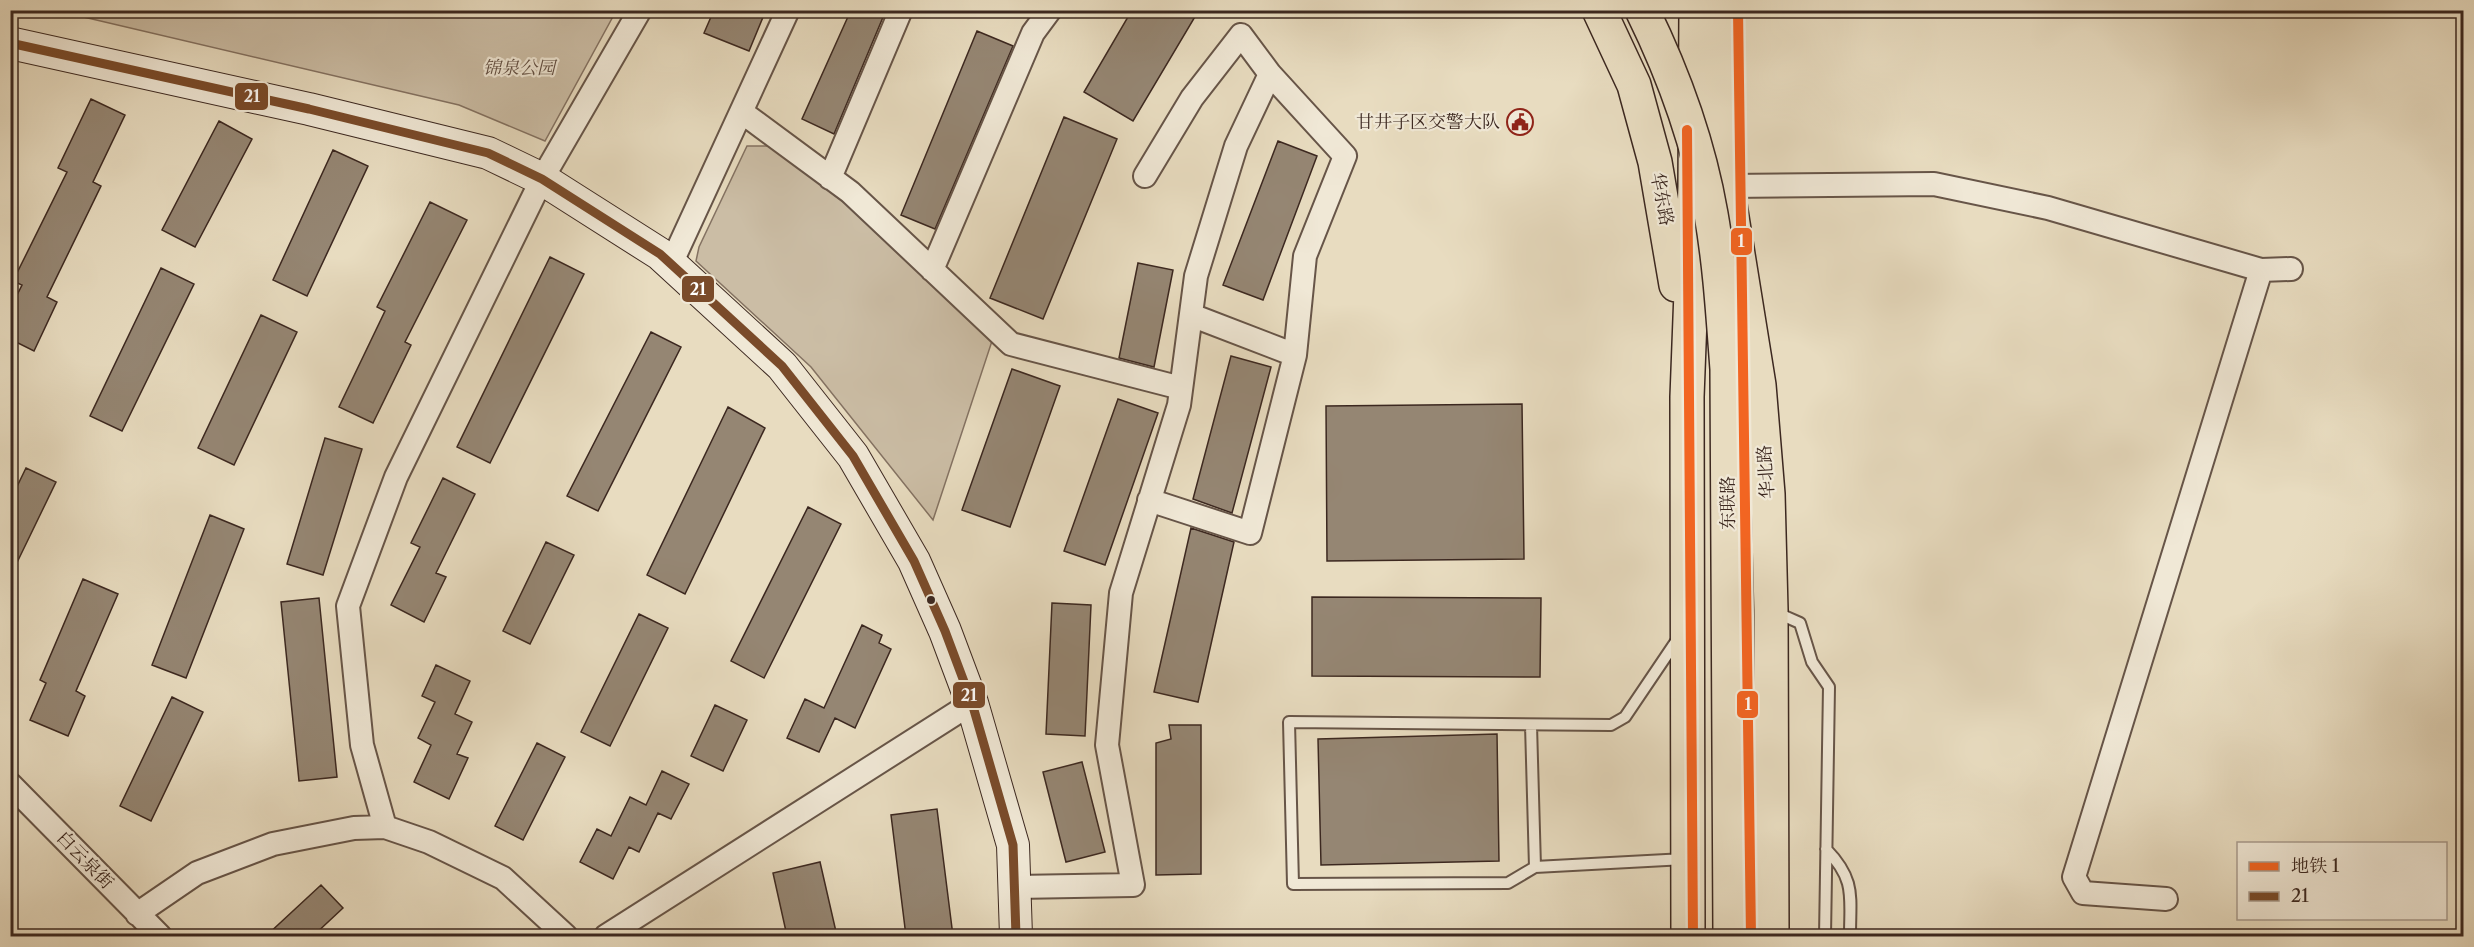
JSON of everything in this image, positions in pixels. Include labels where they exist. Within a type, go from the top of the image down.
[{"type":"highway","name":"华东路","points":[[1599,10],[1635,85],[1655,162],[1670,242],[1687,397]]},
{"type":"highway","name":"东联路","points":[[1642,10],[1664,55],[1690,130],[1711,213],[1722,298],[1727,369],[1730,936]]},
{"type":"highway","points":[[1671,10],[1696,68]]},
{"type":"highway","points":[[1684,929],[1688,859],[1687,397],[1695,187],[1696,10]]},
{"type":"highway","name":"华北路","points":[[1726,10],[1727,186],[1759,385],[1768,494],[1771,610],[1772,936]]},
{"type":"street","points":[[385,827],[362,745],[348,606],[396,477],[542,179],[640,10]]},
{"type":"street","points":[[671,264],[743,113],[788,10]]},
{"type":"street","points":[[830,178],[901,10]]},
{"type":"street","points":[[932,270],[1034,33],[1050,10]]},
{"type":"street","points":[[1144,176],[1192,98],[1240,35],[1270,74],[1345,156],[1305,256],[1295,355],[1250,533],[1149,500]]},
{"type":"street","points":[[10,43],[309,109],[488,153],[542,179],[660,254],[782,366],[853,456],[914,561],[945,631],[972,703],[1013,845],[1016,936]]},
{"type":"street","points":[[1014,887],[1133,885],[1107,745],[1121,592],[1179,405],[1196,276],[1236,146],[1270,74]]},
{"type":"street","points":[[743,113],[850,192],[1011,344],[1181,388]]},
{"type":"street","points":[[1727,186],[1934,184],[2048,208],[2261,270],[2291,269]]},
{"type":"street","points":[[2166,899],[2083,893],[2074,877],[2261,270]]},
{"type":"street","points":[[1191,315],[1295,355]]},
{"type":"street","points":[[606,936],[972,703]]},
{"type":"street","name":"白云泉街","points":[[10,784],[160,936]]},
{"type":"street","points":[[137,914],[198,873],[273,844],[354,828],[385,827],[429,842],[503,878],[566,936]]},
{"type":"lane","points":[[1771,610],[1800,623],[1812,662],[1829,687],[1825,936]]},
{"type":"lane","points":[[1688,624],[1625,717],[1611,725],[1289,722],[1293,884],[1508,883],[1534,867],[1688,859]]},
{"type":"lane","points":[[1531,725],[1534,867]]},
{"type":"lane","points":[[1826,849],[1841,864],[1850,883],[1850,936]]},
{"type":"green space","name":"锦泉公园","points":[[58,11],[616,11],[545,141],[459,105]]},
{"type":"green space","points":[[747,146],[770,146],[859,214],[993,338],[933,520],[811,367],[696,261],[699,247]]},
{"type":"building","points":[[714,10],[766,10],[749,51],[704,33]]},
{"type":"building","points":[[851,10],[886,10],[834,134],[802,119]]},
{"type":"building","points":[[1132,10],[1199,10],[1133,121],[1084,92]]},
{"type":"building","points":[[977,31],[1013,46],[935,229],[901,215]]},
{"type":"building","points":[[91,99],[125,115],[93,182],[101,186],[47,297],[57,302],[34,351],[10,339],[10,309],[22,285],[13,281],[67,172],[58,168]]},
{"type":"building","points":[[1064,117],[1117,139],[1043,319],[990,298]]},
{"type":"building","points":[[219,121],[252,139],[195,247],[162,230]]},
{"type":"building","points":[[1278,141],[1317,156],[1263,300],[1223,285]]},
{"type":"building","points":[[333,150],[368,166],[307,296],[273,280]]},
{"type":"building","points":[[430,202],[467,220],[405,342],[411,345],[373,423],[339,407],[385,311],[377,307]]},
{"type":"building","points":[[550,257],[584,274],[490,463],[457,447]]},
{"type":"building","points":[[1138,263],[1173,270],[1154,367],[1119,358]]},
{"type":"building","points":[[161,268],[194,284],[122,431],[90,416]]},
{"type":"building","points":[[261,315],[297,332],[234,465],[198,448]]},
{"type":"building","points":[[651,332],[681,347],[598,511],[567,496]]},
{"type":"building","points":[[1231,356],[1271,367],[1232,513],[1193,499]]},
{"type":"building","points":[[1012,369],[1060,386],[1010,527],[962,510]]},
{"type":"building","points":[[1118,399],[1158,413],[1105,565],[1064,551]]},
{"type":"building","points":[[1522,404],[1524,559],[1327,561],[1326,406]]},
{"type":"building","points":[[728,407],[765,428],[685,594],[647,575]]},
{"type":"building","points":[[325,438],[362,449],[323,575],[287,564]]},
{"type":"building","points":[[26,468],[56,482],[10,577],[10,501]]},
{"type":"building","points":[[443,478],[475,494],[436,573],[446,577],[424,622],[391,605],[420,547],[411,543]]},
{"type":"building","points":[[808,507],[841,524],[764,678],[731,661]]},
{"type":"building","points":[[210,515],[244,529],[186,678],[152,665]]},
{"type":"building","points":[[1191,528],[1234,542],[1198,702],[1154,692]]},
{"type":"building","points":[[546,542],[574,555],[530,644],[503,631]]},
{"type":"building","points":[[83,579],[118,594],[76,691],[85,696],[68,736],[30,720],[46,683],[40,680]]},
{"type":"building","points":[[1312,597],[1541,598],[1540,677],[1312,676]]},
{"type":"building","points":[[319,598],[337,777],[299,781],[281,602]]},
{"type":"building","points":[[1052,603],[1091,605],[1085,736],[1046,734]]},
{"type":"building","points":[[639,614],[668,628],[610,746],[581,732]]},
{"type":"building","points":[[862,625],[882,635],[879,643],[891,649],[855,728],[835,718],[819,752],[787,738],[805,699],[824,708]]},
{"type":"building","points":[[436,665],[470,681],[455,714],[472,722],[457,754],[468,758],[449,799],[414,782],[431,745],[418,738],[435,702],[422,696]]},
{"type":"building","points":[[172,697],[203,712],[151,821],[120,806]]},
{"type":"building","points":[[715,705],[747,720],[723,771],[691,756]]},
{"type":"building","points":[[1169,725],[1201,725],[1201,874],[1156,875],[1156,743],[1171,739]]},
{"type":"building","points":[[1497,734],[1499,861],[1321,865],[1318,739]]},
{"type":"building","points":[[537,743],[565,757],[523,840],[495,826]]},
{"type":"building","points":[[1082,762],[1105,852],[1066,862],[1043,772]]},
{"type":"building","points":[[662,771],[689,784],[671,819],[658,813],[639,852],[629,847],[613,879],[580,862],[597,829],[611,836],[630,797],[646,805]]},
{"type":"building","points":[[937,809],[953,936],[906,936],[891,815]]},
{"type":"building","points":[[820,862],[837,936],[787,936],[773,873]]},
{"type":"building","points":[[321,885],[343,908],[313,936],[266,936]]},
{"type":"metro line","name":"1","points":[[1738,10],[1751,936]]},
{"type":"metro line","name":"1","points":[[1687,130],[1693,936]]},
{"type":"transit line","name":"21","points":[[10,43],[309,109],[488,153],[542,179],[660,254],[782,366],[853,456],[914,561],[945,631],[972,703],[1013,845],[1016,936]]},
{"type":"place","name":"甘井子区交警大队","points":[[1520,122]]}]
